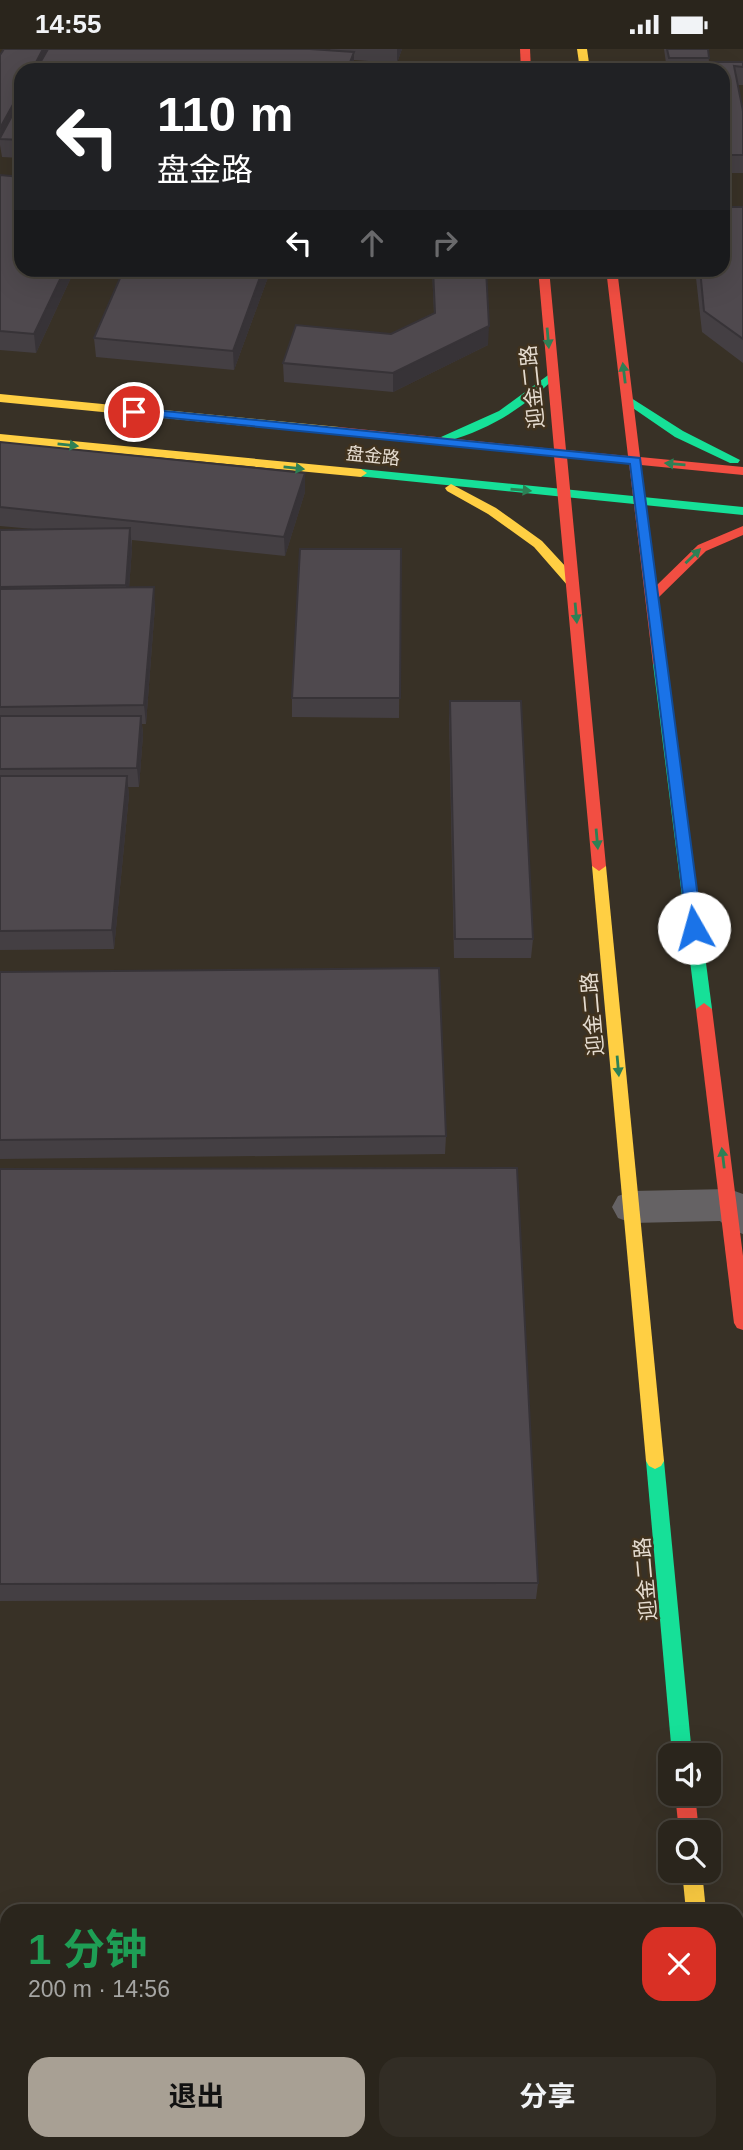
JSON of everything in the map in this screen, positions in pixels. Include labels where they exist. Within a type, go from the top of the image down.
[{"type":"street","name":"迎金二路","points":[[544,277],[681,1743]]},
{"type":"street","points":[[612,277],[736,1212],[743,1323]]},
{"type":"street","points":[[429,440],[473,431],[524,403],[551,376]]},
{"type":"street","name":"盘金路","points":[[0,398],[743,471]]},
{"type":"street","points":[[628,400],[679,435],[711,452],[743,463]]},
{"type":"street","name":"盘金路","points":[[0,438],[743,511]]},
{"type":"street","points":[[440,482],[492,511],[538,544],[573,583]]},
{"type":"street","points":[[653,596],[702,548],[743,530]]},
{"type":"street","points":[[632,1207],[736,1212]]},
{"type":"street","points":[[693,1883],[695,1904]]},
{"type":"building","points":[[4,49],[43,49],[36,63],[14,63],[14,103],[0,128],[0,55]]},
{"type":"building","points":[[48,49],[310,49],[354,52],[350,63],[40,63]]},
{"type":"building","points":[[667,49],[708,49],[709,58],[669,58]]},
{"type":"building","points":[[743,62],[743,67],[734,66],[743,111],[743,155],[730,155],[730,63],[675,63]]},
{"type":"building","points":[[14,112],[14,140],[0,138]]},
{"type":"building","points":[[0,175],[14,176],[14,277],[61,277],[34,334],[0,331]]},
{"type":"building","points":[[730,207],[743,207],[743,339],[704,311],[701,277],[730,277]]},
{"type":"building","points":[[121,277],[260,277],[233,351],[94,338]]},
{"type":"building","points":[[433,277],[486,277],[489,326],[393,373],[283,363],[296,325],[391,334],[435,313]]},
{"type":"building","points":[[0,442],[305,473],[284,537],[0,507]]},
{"type":"building","points":[[130,528],[126,585],[0,587],[0,530]]},
{"type":"building","points":[[300,549],[401,549],[400,698],[292,698]]},
{"type":"building","points":[[154,587],[144,705],[0,707],[0,589]]},
{"type":"building","points":[[450,701],[521,701],[533,939],[455,939]]},
{"type":"building","points":[[0,716],[141,716],[137,768],[0,769]]},
{"type":"building","points":[[0,776],[127,776],[112,930],[0,931]]},
{"type":"building","points":[[439,968],[446,1136],[0,1140],[0,972]]},
{"type":"building","points":[[517,1168],[538,1583],[0,1584],[0,1169]]},
{"type":"traffic: fast","points":[[447,437],[477,427],[503,414],[528,397],[551,376]]},
{"type":"traffic: fast","points":[[628,400],[679,434],[734,460]]},
{"type":"traffic: fast","points":[[361,473],[743,511]]},
{"type":"traffic: fast","points":[[660,664],[704,1009]]},
{"type":"traffic: fast","points":[[655,1461],[681,1743]]},
{"type":"traffic: slow","points":[[582,49],[584,63]]},
{"type":"traffic: slow","points":[[0,398],[339,431]]},
{"type":"traffic: slow","points":[[0,438],[361,473]]},
{"type":"traffic: slow","points":[[451,488],[492,511],[538,544],[573,583]]},
{"type":"traffic: slow","points":[[599,866],[655,1461]]},
{"type":"traffic: slow","points":[[693,1883],[695,1904]]},
{"type":"traffic: jam","points":[[525,49],[526,63]]},
{"type":"traffic: jam","points":[[544,277],[599,866]]},
{"type":"traffic: jam","points":[[612,277],[660,664]]},
{"type":"traffic: jam","points":[[339,431],[743,471]]},
{"type":"traffic: jam","points":[[653,596],[702,548],[743,530]]},
{"type":"traffic: jam","points":[[704,1009],[743,1323]]},
{"type":"traffic: jam","points":[[686,1806],[688,1820]]},
{"type":"route","points":[[134,412],[636,461],[694,928]]}]
